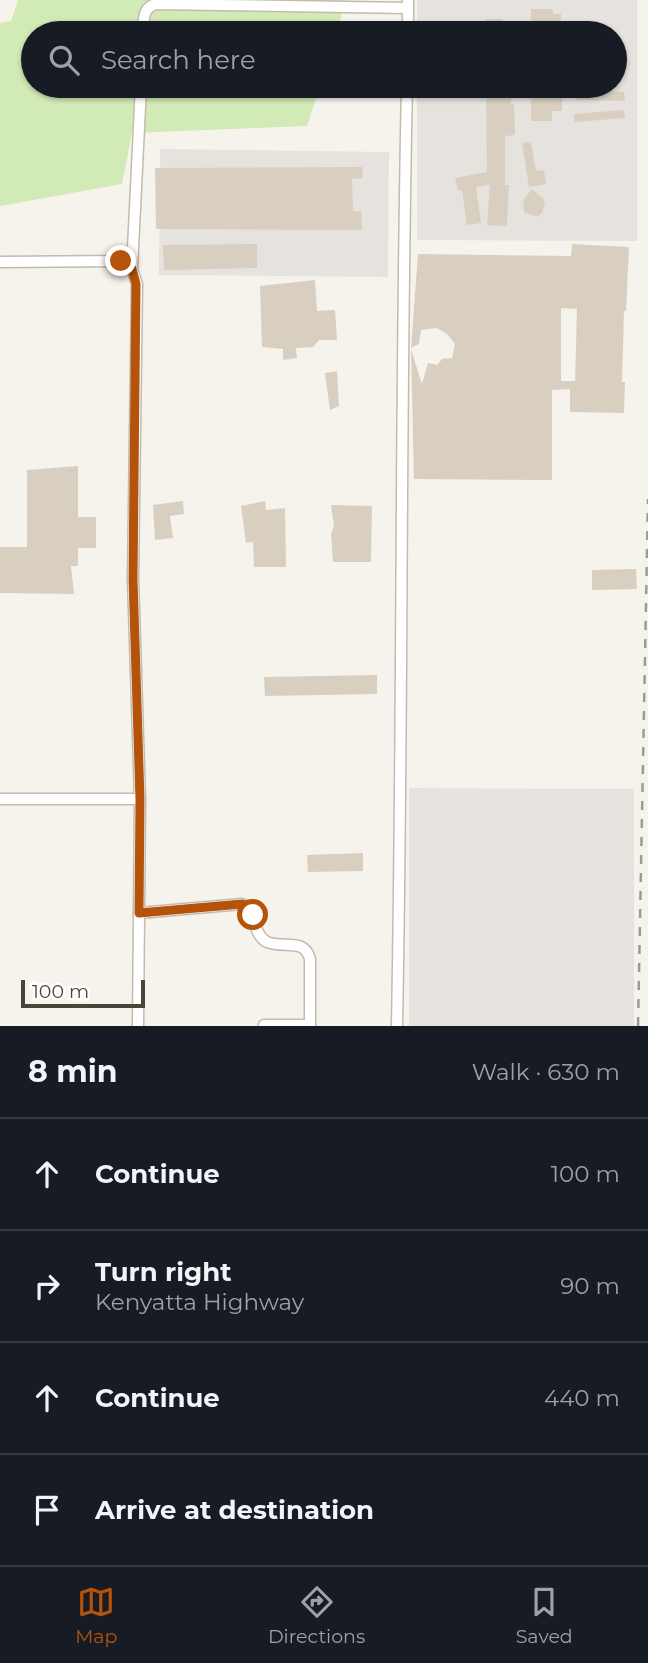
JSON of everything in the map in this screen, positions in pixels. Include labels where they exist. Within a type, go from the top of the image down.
[{"type":"street","points":[[144,21],[144,12],[148,6],[155,4],[408,4]]},
{"type":"street","points":[[140,98],[132,269],[136,284],[133,579],[140,799],[138,1026],[147,1026]]},
{"type":"street","points":[[397,1026],[401,828],[400,541],[407,98]]},
{"type":"street","points":[[0,262],[105,260],[121,261],[132,269]]},
{"type":"street","points":[[0,799],[140,799]]},
{"type":"street","points":[[139,913],[242,904],[249,907],[260,936],[267,942],[303,946],[310,959],[310,1025],[264,1025]]},
{"type":"shaded area","points":[[417,0],[637,0],[637,241],[417,240],[417,98],[627,98],[627,21],[417,21]]},
{"type":"shaded area","points":[[160,149],[389,152],[388,277],[159,275]]},
{"type":"shaded area","points":[[409,788],[634,789],[634,1026],[409,1026]]},
{"type":"green space","points":[[18,0],[346,0],[340,21],[21,21],[21,98],[316,98],[307,126],[132,133],[122,184],[0,206],[0,23],[11,21]]},
{"type":"building","points":[[531,9],[553,9],[553,14],[561,14],[561,21],[531,21]]},
{"type":"building","points":[[485,19],[503,19],[503,21]]},
{"type":"building","points":[[486,98],[511,98],[511,104],[514,104],[515,135],[505,136],[505,185],[509,185],[507,226],[487,225],[490,185],[476,187],[481,223],[467,225],[462,190],[458,191],[455,178],[487,172]]},
{"type":"building","points":[[531,98],[562,98],[562,111],[552,111],[552,121],[531,121]]},
{"type":"building","points":[[625,98],[625,101],[576,100]]},
{"type":"building","points":[[624,110],[625,118],[575,122],[574,114]]},
{"type":"building","points":[[531,142],[536,171],[544,170],[546,184],[529,187],[522,143]]},
{"type":"building","points":[[362,167],[363,178],[352,179],[353,211],[361,211],[362,230],[156,229],[155,168]]},
{"type":"building","points":[[532,189],[543,198],[545,204],[542,213],[537,217],[524,212],[524,199]]},
{"type":"building","points":[[257,244],[257,268],[164,270],[163,245]]},
{"type":"building","points":[[572,244],[629,247],[624,311],[624,413],[570,412],[570,389],[552,390],[552,480],[414,479],[411,349],[422,384],[428,363],[437,365],[442,359],[452,358],[455,344],[447,334],[437,328],[421,330],[419,344],[411,348],[418,254],[571,256]],"holes":[[[561,308],[577,309],[575,381],[561,381]]]},
{"type":"building","points":[[315,280],[317,311],[335,310],[337,340],[319,340],[313,347],[296,348],[297,358],[283,360],[283,349],[262,347],[260,286]]},
{"type":"building","points":[[337,371],[339,406],[330,410],[325,373]]},
{"type":"building","points":[[78,466],[78,517],[96,517],[96,548],[78,548],[78,566],[71,566],[74,594],[0,593],[0,547],[27,547],[27,470]]},
{"type":"building","points":[[183,501],[184,514],[170,516],[173,538],[155,540],[153,505]]},
{"type":"building","points":[[265,501],[266,510],[285,508],[286,567],[254,567],[253,542],[246,543],[241,506]]},
{"type":"building","points":[[331,505],[372,506],[371,562],[333,562],[331,534],[334,526]]},
{"type":"building","points":[[636,569],[637,589],[592,590],[592,570]]},
{"type":"building","points":[[377,675],[377,694],[265,696],[264,677]]},
{"type":"building","points":[[363,853],[363,871],[308,872],[307,855]]},
{"type":"railway","points":[[638,1026],[648,499]]},
{"type":"route","points":[[121,261],[132,269],[136,284],[133,579],[140,799],[139,913],[242,904],[249,907],[253,915]]}]
